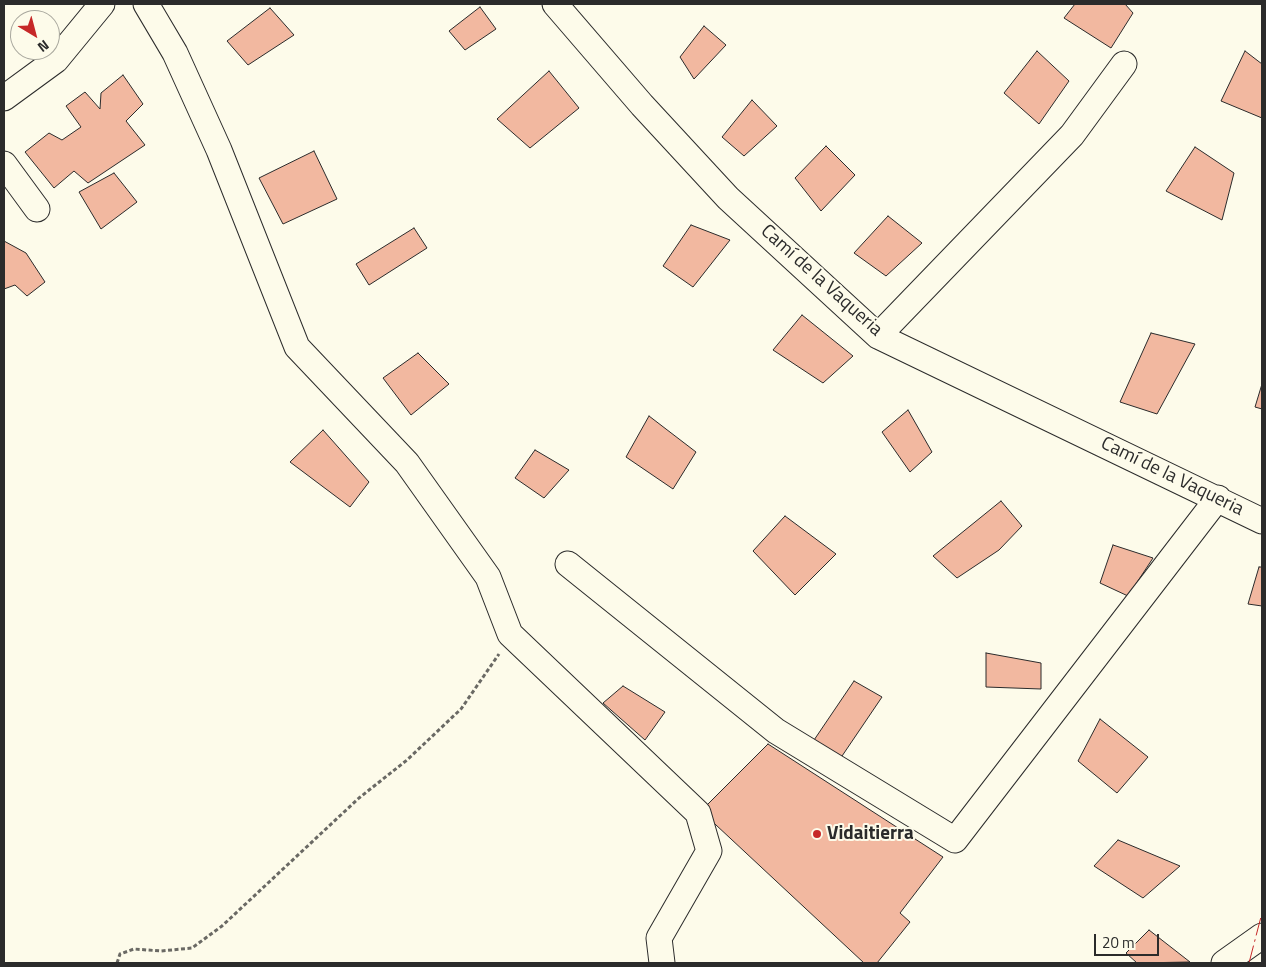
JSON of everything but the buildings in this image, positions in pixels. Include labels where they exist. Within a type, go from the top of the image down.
[{"type":"street","points":[[4,98],[56,60],[102,4]]},
{"type":"street","points":[[146,4],[175,53],[220,150],[296,347],[407,463],[488,577],[510,634],[698,813],[709,851],[659,938],[662,963]]},
{"type":"street","name":"Camí de la Vaqueria","points":[[555,4],[642,105],[728,198],[878,336],[1218,498],[1262,521]]},
{"type":"street","points":[[878,336],[1072,135],[1124,64]]},
{"type":"street","points":[[4,164],[37,209]]},
{"type":"street","points":[[568,564],[776,730],[955,840],[1218,498]]},
{"type":"street","points":[[1224,963],[1262,936]]},
{"type":"path","points":[[117,963],[120,954],[134,950],[161,951],[192,948],[222,926],[359,798],[407,760],[461,710],[510,634]]},
{"type":"power","points":[[1249,963],[1262,913]]},
{"type":"place","name":"Vidaitierra","points":[[817,834]]}]
